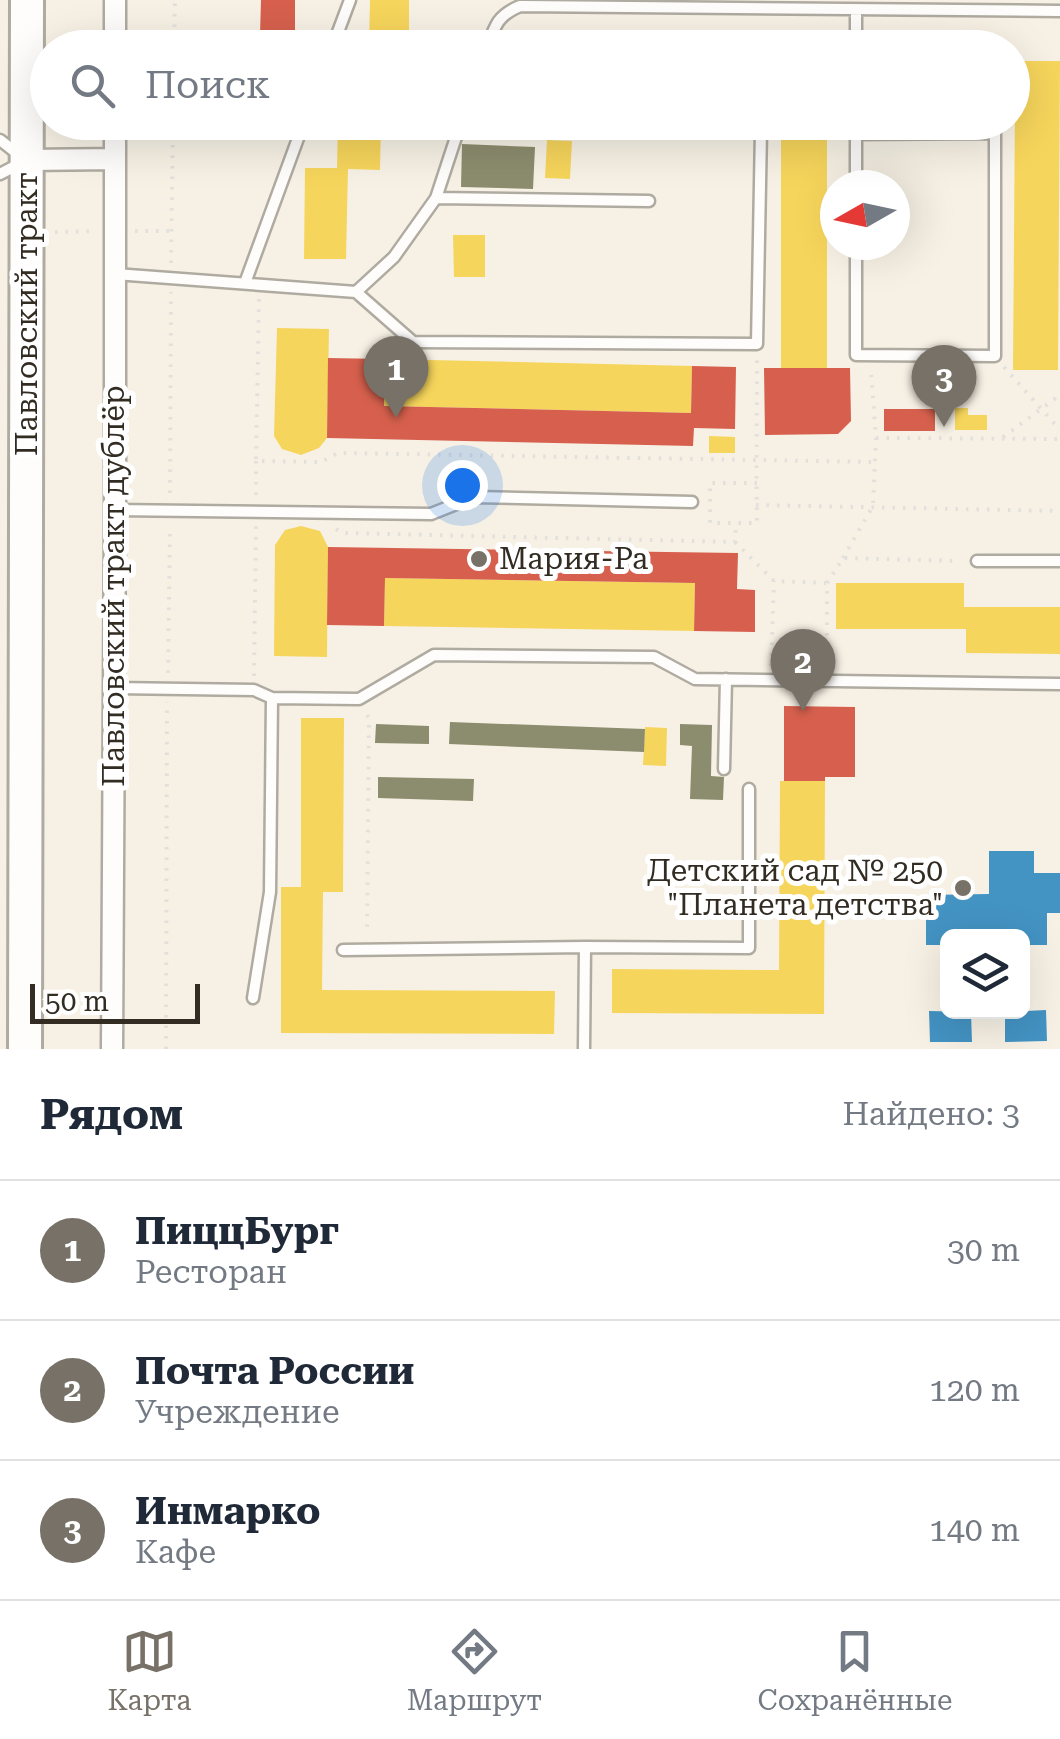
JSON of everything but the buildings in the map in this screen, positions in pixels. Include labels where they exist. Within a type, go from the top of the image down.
[{"type":"main road","name":"Павловский тракт","points":[[25,1049],[20,805],[27,232],[14,167],[30,7]]},
{"type":"street","points":[[108,30],[115,0]]},
{"type":"street","name":"Павловский тракт дублёр","points":[[112,1049],[115,140]]},
{"type":"street","points":[[14,167],[115,160]]},
{"type":"lane","points":[[339,30],[350,0]]},
{"type":"lane","points":[[494,30],[505,12],[520,6],[1060,11]]},
{"type":"lane","points":[[856,10],[856,30]]},
{"type":"lane","points":[[0,140],[14,167]]},
{"type":"lane","points":[[245,283],[297,140]]},
{"type":"lane","points":[[356,292],[394,257],[436,198],[456,140]]},
{"type":"lane","points":[[115,274],[356,292],[413,342],[757,344],[761,140]]},
{"type":"lane","points":[[856,140],[856,170]]},
{"type":"lane","points":[[856,260],[856,355],[994,356],[995,140]]},
{"type":"lane","points":[[436,198],[649,201]]},
{"type":"lane","points":[[115,510],[430,514],[474,497],[692,502]]},
{"type":"lane","points":[[978,562],[1060,562]]},
{"type":"lane","points":[[114,688],[254,690],[272,698],[359,699],[434,655],[654,657],[695,678],[1060,684]]},
{"type":"lane","points":[[724,769],[726,679]]},
{"type":"lane","points":[[253,998],[270,892],[272,698]]},
{"type":"lane","points":[[343,950],[750,948],[749,789]]},
{"type":"lane","points":[[584,1049],[585,947]]},
{"type":"path","points":[[174,30],[175,0]]},
{"type":"path","points":[[166,1049],[173,140]]},
{"type":"path","points":[[27,232],[171,231]]},
{"type":"path","points":[[254,690],[259,285]]},
{"type":"path","points":[[757,344],[757,482],[756,523],[710,523],[710,482],[757,482]]},
{"type":"path","points":[[826,682],[827,582],[873,506],[876,438],[870,355]]},
{"type":"path","points":[[994,356],[1060,430]]},
{"type":"path","points":[[1000,439],[1060,395]]},
{"type":"path","points":[[876,438],[1060,439]]},
{"type":"path","points":[[256,460],[321,462],[338,453],[876,462]]},
{"type":"path","points":[[756,505],[1060,511]]},
{"type":"path","points":[[735,542],[736,523]]},
{"type":"path","points":[[256,527],[268,527]]},
{"type":"path","points":[[334,527],[342,534],[735,542],[774,581],[827,582]]},
{"type":"path","points":[[844,558],[978,562]]},
{"type":"path","points":[[771,680],[774,581]]},
{"type":"path","points":[[359,699],[369,718],[367,950]]},
{"type":"place","name":"ПиццБург","points":[[396,418]]},
{"type":"place","name":"Инмарко","points":[[944,427]]},
{"type":"place","name":"Мария-Ра","points":[[479,559]]},
{"type":"place","name":"Почта России","points":[[803,711]]},
{"type":"place","name":"Детский сад № 250 \"Планета детства\"","points":[[963,888]]}]
